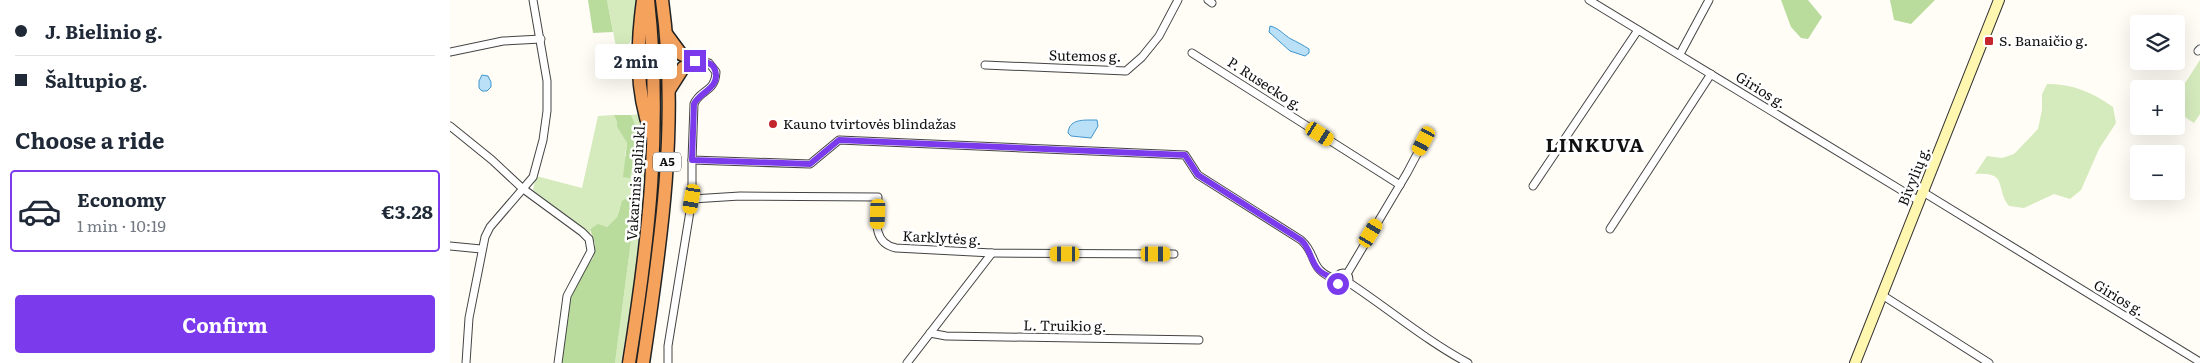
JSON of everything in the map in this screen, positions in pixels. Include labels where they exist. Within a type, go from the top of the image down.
[{"type":"highway","points":[[643,0],[637,46],[641,102],[655,142]]},
{"type":"highway","name":"Vakarinis aplinkl.","points":[[629,363],[649,230],[655,142],[653,58],[648,0]]},
{"type":"highway","name":"Vakarinis aplinkl.","points":[[643,363],[662,233],[667,164],[668,91],[662,0]]},
{"type":"highway","points":[[665,32],[681,54],[695,61]]},
{"type":"highway","points":[[668,91],[683,68],[695,61]]},
{"type":"street","points":[[466,363],[469,318],[481,249],[490,227],[532,177],[544,140],[547,111],[547,81],[533,0]]},
{"type":"street","name":"Sutemos g.","points":[[985,65],[1126,71],[1142,57],[1159,36],[1178,0]]},
{"type":"street","name":"Girios g.","points":[[1589,0],[2200,362]]},
{"type":"street","points":[[1680,54],[1709,0]]},
{"type":"street","name":"Bivylių g.","points":[[1855,363],[1999,0]]},
{"type":"street","points":[[1533,186],[1638,30]]},
{"type":"street","points":[[450,52],[503,41],[541,39]]},
{"type":"street","name":"P. Rusecko g.","points":[[1192,53],[1400,186]]},
{"type":"street","points":[[668,363],[668,346],[692,199],[694,104],[696,99],[713,85],[716,72],[709,63],[695,61]]},
{"type":"street","points":[[1610,229],[1711,74]]},
{"type":"street","points":[[450,126],[492,160],[522,188],[589,239],[591,252],[567,296],[558,363]]},
{"type":"street","points":[[692,160],[810,164],[839,140],[1185,155],[1198,175],[1301,240],[1307,246],[1317,269],[1337,280],[1340,285],[1345,285],[1348,282]]},
{"type":"street","points":[[1348,282],[1347,274],[1400,186],[1424,141]]},
{"type":"street","name":"Karklytės g.","points":[[692,199],[740,196],[878,197],[877,230],[880,239],[887,246],[992,253],[1174,254]]},
{"type":"street","points":[[450,246],[481,249]]},
{"type":"street","points":[[908,363],[992,253]]},
{"type":"street","points":[[1337,280],[1341,273],[1347,274]]},
{"type":"street","points":[[1348,282],[1425,338],[1468,363]]},
{"type":"street","points":[[1882,295],[1989,363]]},
{"type":"street","name":"L. Truikio g.","points":[[930,334],[946,336],[1199,340]]},
{"type":"green space","points":[[588,0],[607,0],[613,32],[593,33]]},
{"type":"green space","points":[[607,0],[637,0],[636,28],[627,49],[617,52]]},
{"type":"green space","points":[[1781,0],[1808,0],[1822,17],[1808,39],[1801,38],[1791,27]]},
{"type":"green space","points":[[1890,0],[1935,0],[1911,24],[1894,20]]},
{"type":"green space","points":[[658,3],[664,111],[663,166],[639,363],[635,363],[651,263],[659,188],[660,103],[654,4]]},
{"type":"green space","points":[[2200,60],[2200,114],[2194,123],[2185,117],[2185,83]]},
{"type":"green space","points":[[2047,84],[2074,87],[2097,97],[2113,107],[2116,123],[2099,149],[2081,190],[2070,199],[2054,194],[2024,208],[2009,206],[1997,178],[1993,175],[1975,174],[1987,156],[2002,158],[2014,154],[2038,129],[2042,110],[2042,94]]},
{"type":"green space","points":[[641,114],[644,120],[645,150],[640,242],[621,363],[615,363],[636,203],[619,209],[617,217],[607,227],[590,228],[590,234],[533,190],[536,176],[582,188],[598,116],[614,115],[617,127],[627,143],[625,155],[630,178],[639,133],[631,115]]},
{"type":"green space","points":[[614,115],[631,115],[639,133],[630,178],[623,177],[627,143],[617,127]]},
{"type":"green space","points":[[625,199],[636,203],[615,363],[561,363],[570,298],[576,282],[593,258],[595,244],[590,229],[598,224],[607,227],[617,217],[622,201]]},
{"type":"water","points":[[1270,26],[1309,49],[1309,53],[1305,56],[1290,51],[1269,32]]},
{"type":"water","points":[[482,75],[488,76],[491,82],[491,87],[487,91],[482,91],[479,88],[479,81]]},
{"type":"water","points":[[1097,120],[1098,126],[1091,138],[1071,136],[1068,133],[1073,123]]},
{"type":"place","name":"S. Banaičio g.","points":[[1989,41]]},
{"type":"place","name":"Kauno tvirtovės blindažas","points":[[773,124]]},
{"type":"district","name":"LINKUVA","points":[[1595,145]]},
{"type":"route","points":[[695,61],[709,63],[714,67],[716,79],[709,90],[696,99],[694,104],[692,160],[810,164],[839,140],[1185,155],[1198,175],[1301,240],[1307,246],[1317,269],[1337,280],[1338,284]]}]
